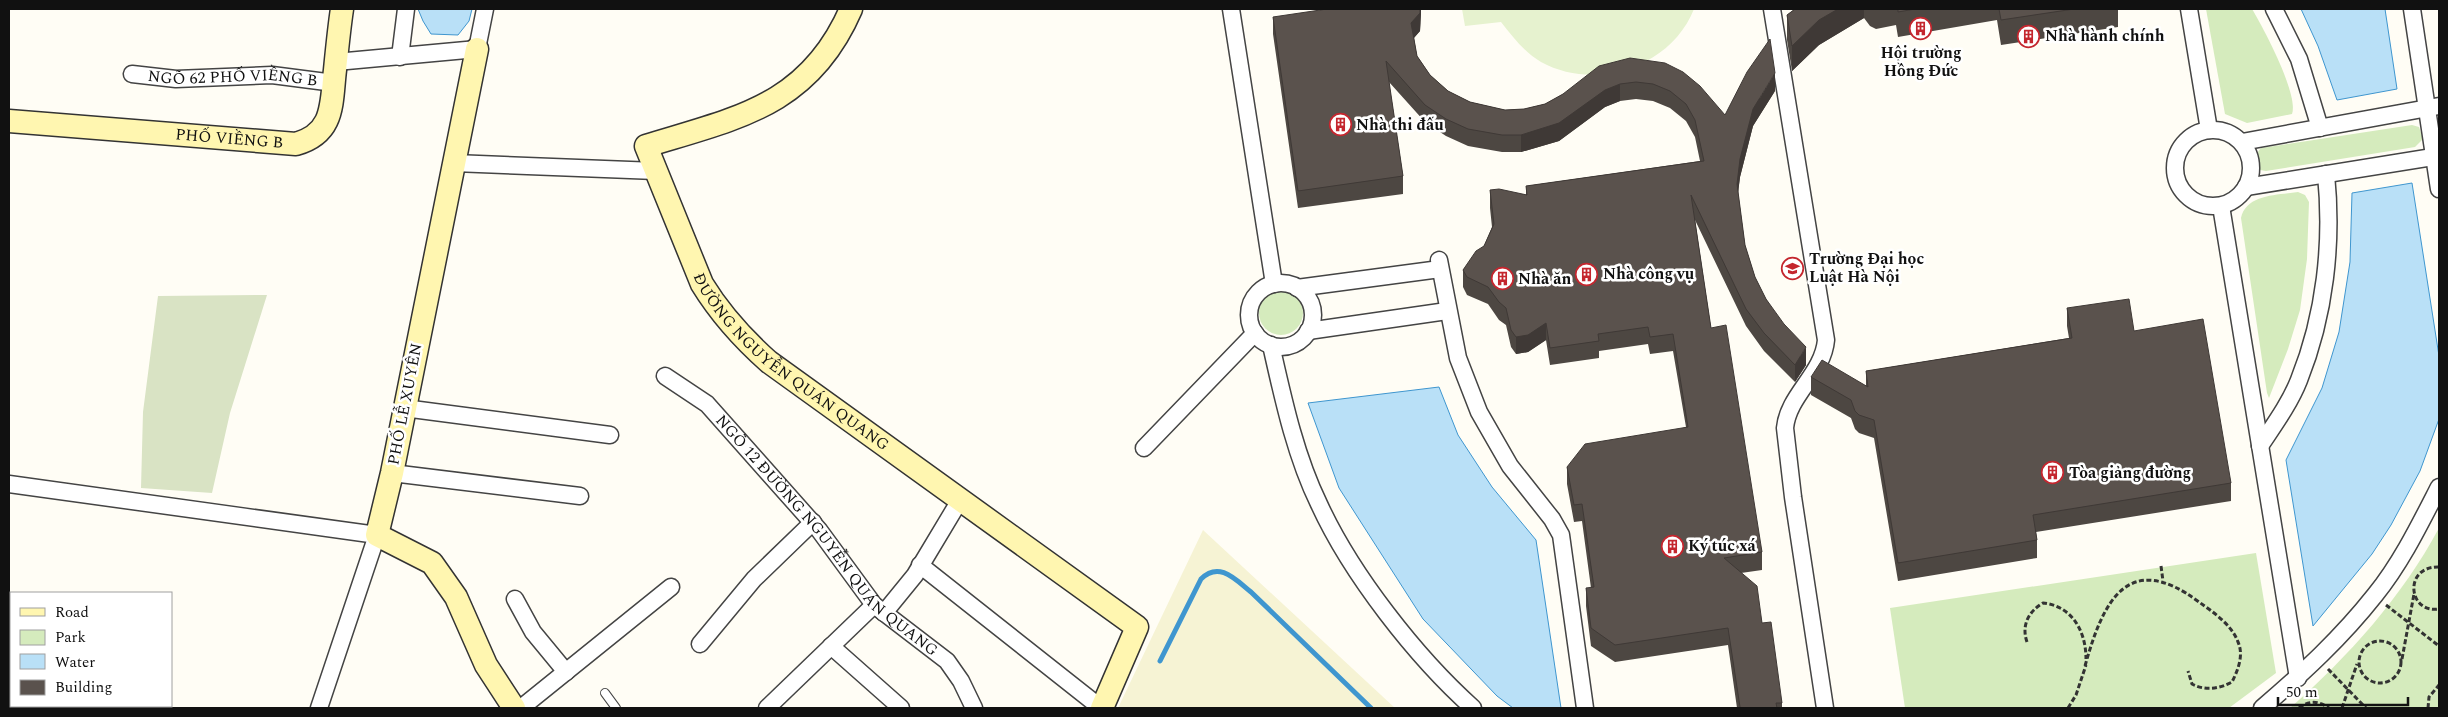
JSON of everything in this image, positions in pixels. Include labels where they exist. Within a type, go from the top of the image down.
[{"type":"street","name":"PHỐ VIỀNG B","points":[[9,121],[296,144],[310,140],[324,125],[332,106],[342,9]]},
{"type":"street","points":[[400,56],[406,9]]},
{"type":"street","points":[[477,49],[486,9]]},
{"type":"street","name":"ĐƯỜNG NGUYỄN QUÁN QUANG","points":[[851,9],[834,44],[820,62],[781,96],[736,118],[646,146],[702,284],[720,312],[739,335],[769,362],[1137,627],[1102,708]]},
{"type":"street","points":[[1231,9],[1274,284]]},
{"type":"street","points":[[1772,9],[1826,340],[1825,351],[1819,364],[1786,417],[1785,428],[1793,496],[1825,708]]},
{"type":"street","points":[[2189,9],[2209,130]]},
{"type":"street","points":[[2274,9],[2299,59],[2320,128]]},
{"type":"street","points":[[2412,9],[2433,107],[2439,189]]},
{"type":"street","name":"NGÕ 62 PHỐ VIỀNG B","points":[[132,74],[176,79],[335,73],[400,56],[477,49]]},
{"type":"street","name":"PHỐ LỄ XUYÊN","points":[[378,534],[477,49]]},
{"type":"street","points":[[2242,142],[2433,107]]},
{"type":"street","points":[[2209,130],[2225,131],[2242,142],[2251,158],[2252,170],[2246,188],[2233,201],[2221,206],[2208,206],[2196,203],[2186,195],[2179,185],[2175,173],[2175,160],[2180,148],[2188,139],[2199,132],[2209,130]]},
{"type":"street","points":[[2246,188],[2437,156]]},
{"type":"street","points":[[454,163],[656,172]]},
{"type":"street","points":[[2260,446],[2298,382],[2313,341],[2324,286],[2328,246],[2330,217],[2326,174]]},
{"type":"street","points":[[2221,206],[2298,678]]},
{"type":"street","points":[[1297,288],[1440,265],[1447,311],[1458,358],[1480,412],[1510,466],[1552,519],[1561,535],[1585,708]]},
{"type":"street","points":[[1274,284],[1287,284],[1297,288],[1307,297],[1311,306],[1313,316],[1308,331],[1299,340],[1290,345],[1271,345],[1255,333],[1249,318],[1251,305],[1261,290],[1274,284]]},
{"type":"street","points":[[1308,331],[1447,311]]},
{"type":"street","points":[[1144,448],[1255,333]]},
{"type":"street","points":[[1271,345],[1291,425],[1318,502],[1332,531],[1376,597],[1411,641],[1473,708]]},
{"type":"street","name":"NGÕ 12 ĐƯỜNG NGUYỄN QUÁN QUANG","points":[[665,376],[707,404],[812,522],[879,609],[947,661],[961,681],[974,708]]},
{"type":"street","points":[[404,408],[610,435]]},
{"type":"street","points":[[392,472],[580,496]]},
{"type":"street","points":[[9,484],[378,534],[432,563],[456,597],[486,665],[514,708]]},
{"type":"street","points":[[2262,708],[2298,678],[2344,632],[2376,594],[2398,562],[2439,487]]},
{"type":"street","points":[[767,708],[831,646],[879,609],[920,565],[960,500]]},
{"type":"street","points":[[700,644],[754,579],[812,522]]},
{"type":"street","points":[[319,708],[378,534]]},
{"type":"street","points":[[920,565],[1102,708]]},
{"type":"street","points":[[521,708],[671,587]]},
{"type":"street","points":[[515,599],[533,632],[566,672]]},
{"type":"street","points":[[831,646],[901,708]]},
{"type":"lane","points":[[605,693],[616,708]]},
{"type":"path","points":[[2161,566],[2163,581]]},
{"type":"path","points":[[2358,661],[2362,674],[2375,683],[2387,682],[2393,678],[2400,667],[2415,580],[2421,572],[2432,567],[2439,567]]},
{"type":"path","points":[[2068,708],[2076,695],[2097,625],[2111,599],[2137,582],[2147,580],[2163,581],[2185,592],[2216,614],[2231,629],[2241,653],[2232,682],[2216,688],[2201,688],[2189,680],[2188,671]]},
{"type":"path","points":[[2414,593],[2417,601],[2425,608],[2439,609]]},
{"type":"path","points":[[2026,642],[2026,624],[2031,612],[2044,603],[2056,604],[2066,610],[2077,622],[2086,656],[2086,666]]},
{"type":"path","points":[[2383,603],[2439,646]]},
{"type":"path","points":[[2342,708],[2360,654],[2366,646],[2377,641],[2384,641],[2396,647],[2399,653],[2400,667]]},
{"type":"path","points":[[2327,668],[2366,708]]},
{"type":"path","points":[[2428,708],[2429,697],[2439,685]]},
{"type":"path","points":[[2299,708],[2304,704],[2318,702],[2329,708]]},
{"type":"shaded area","points":[[1203,530],[1395,708],[1118,708]]},
{"type":"green space","points":[[1462,9],[1694,9],[1683,29],[1668,46],[1650,59],[1630,68],[1608,74],[1585,75],[1562,71],[1541,62],[1524,49],[1501,22],[1465,26]]},
{"type":"green space","points":[[2206,9],[2252,9],[2279,61],[2290,92],[2293,105],[2292,114],[2247,123],[2225,114]]},
{"type":"green space","points":[[2412,125],[2419,127],[2423,139],[2415,147],[2266,171],[2260,170],[2257,153],[2261,148]]},
{"type":"green space","points":[[2298,192],[2305,195],[2309,202],[2307,259],[2300,310],[2288,349],[2269,398],[2241,218],[2249,204],[2256,200],[2272,195]]},
{"type":"green space","points":[[1285,291],[1297,297],[1302,304],[1302,322],[1297,329],[1290,334],[1277,335],[1269,332],[1262,325],[1259,309],[1262,301],[1269,294]]},
{"type":"green space","points":[[267,295],[230,413],[212,493],[141,488],[143,412],[158,296]]},
{"type":"green space","points":[[2439,528],[2439,708],[2290,708],[2333,668],[2373,624],[2408,578]]},
{"type":"green space","points":[[2256,553],[2276,673],[2229,708],[1905,708],[1890,608]]},
{"type":"water","points":[[418,9],[472,9],[469,21],[458,35],[431,34]]},
{"type":"water","points":[[2301,9],[2385,9],[2397,89],[2337,100],[2318,46]]},
{"type":"water","points":[[2412,183],[2439,356],[2439,419],[2420,471],[2391,525],[2372,554],[2313,626],[2286,460],[2322,388],[2339,332],[2350,262],[2352,193]]},
{"type":"water","points":[[1439,387],[1458,435],[1492,487],[1536,540],[1561,708],[1513,708],[1497,696],[1423,619],[1339,488],[1308,403]]},
{"type":"building","points":[[1327,9],[1420,9],[1420,13],[1411,23],[1417,56],[1430,75],[1448,91],[1470,102],[1505,110],[1524,109],[1545,104],[1563,94],[1599,66],[1630,58],[1665,63],[1683,72],[1700,86],[1725,115],[1747,72],[1770,39],[1775,73],[1753,109],[1740,159],[1737,184],[1745,245],[1755,277],[1766,299],[1784,324],[1806,347],[1795,365],[1764,333],[1746,309],[1691,195],[1711,328],[1726,325],[1762,552],[1724,558],[1757,586],[1762,623],[1771,622],[1782,703],[1776,703],[1777,708],[1739,708],[1728,628],[1615,645],[1591,628],[1586,588],[1594,587],[1582,504],[1574,505],[1567,467],[1585,444],[1688,427],[1673,334],[1650,337],[1648,327],[1598,334],[1599,341],[1550,348],[1546,323],[1528,335],[1516,337],[1511,330],[1506,308],[1488,287],[1467,277],[1463,270],[1476,251],[1484,246],[1494,224],[1490,190],[1499,189],[1527,195],[1526,186],[1704,161],[1695,120],[1686,104],[1670,91],[1653,84],[1636,82],[1620,84],[1605,90],[1559,123],[1521,135],[1502,135],[1468,129],[1446,119],[1425,105],[1386,61],[1403,176],[1298,191],[1273,17]]},
{"type":"building","points":[[1795,9],[1838,9],[1819,20],[1792,46],[1787,15]]},
{"type":"building","points":[[1898,9],[1915,9],[1898,12]]},
{"type":"building","points":[[1999,9],[2074,9],[2001,20]]},
{"type":"building","name":"Tòa giảng đường","points":[[2129,299],[2134,331],[2203,319],[2231,483],[2033,515],[2037,540],[1898,563],[1874,420],[1859,415],[1855,411],[1851,400],[1811,377],[1822,360],[1868,387],[1866,371],[2072,338],[2067,308]]},
{"type":"waterway","points":[[1160,661],[1201,579],[1208,574],[1221,572],[1233,577],[1251,592],[1371,708]]},
{"type":"place","name":"Hội trường Hồng Đức","points":[[1921,29]]},
{"type":"place","name":"Nhà hành chính","points":[[2029,36]]},
{"type":"place","name":"Nhà thi đấu","points":[[1340,125]]},
{"type":"place","name":"Trường Đại học Luật Hà Nội","points":[[1793,268]]},
{"type":"place","name":"Nhà công vụ","points":[[1587,274]]},
{"type":"place","name":"Nhà ăn","points":[[1502,279]]},
{"type":"place","name":"Tòa giảng đường","points":[[2053,473]]},
{"type":"place","name":"Ký túc xá","points":[[1672,546]]}]
